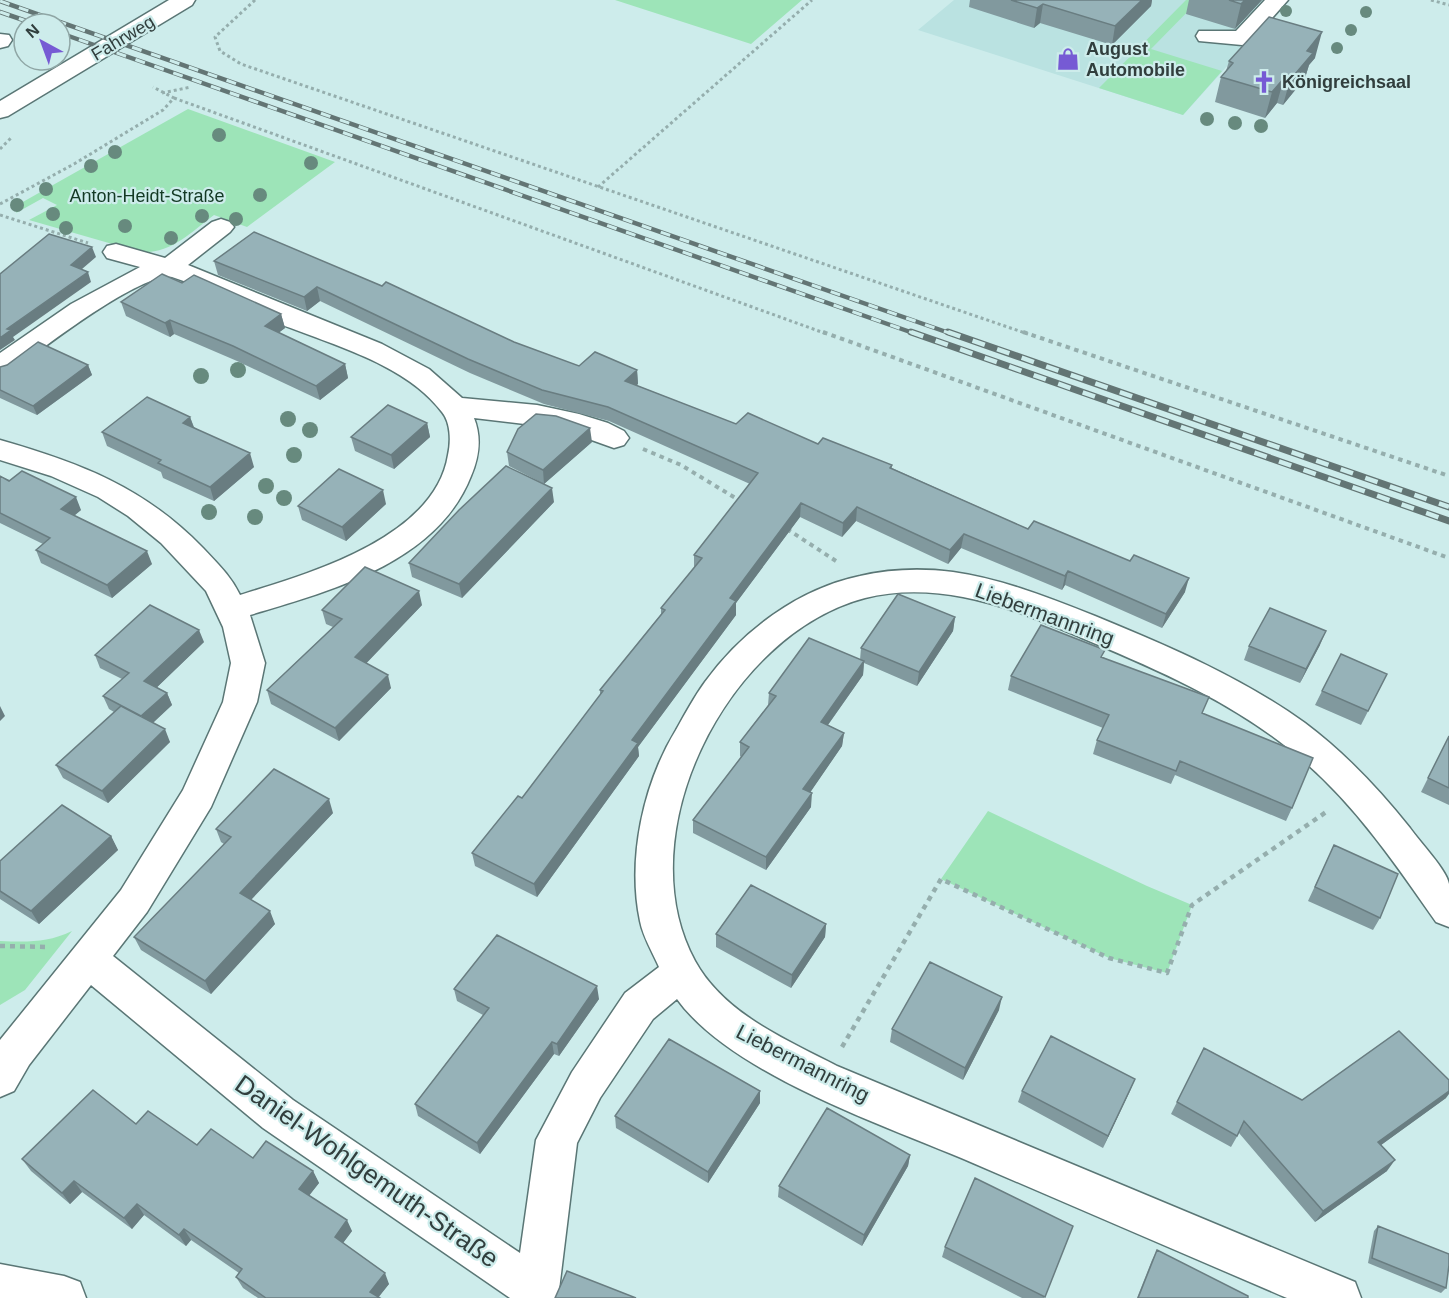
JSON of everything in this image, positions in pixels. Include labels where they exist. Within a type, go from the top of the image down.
[{"type":"street","name":"Fahrweg","points":[[0,111],[184,0]]},
{"type":"street","points":[[1207,36],[1242,38],[1277,0]]},
{"type":"street","points":[[0,367],[46,332],[122,287],[143,275],[169,267],[221,227]]},
{"type":"street","points":[[116,252],[194,275],[269,310],[370,349],[429,386],[454,407],[465,438],[460,474],[450,494],[425,522],[385,550],[333,575],[232,609]]},
{"type":"street","points":[[454,407],[518,412],[600,429],[614,438]]},
{"type":"street","points":[[0,450],[62,468],[109,490],[139,508],[172,535],[219,585],[232,609],[246,647],[248,663],[240,702],[198,797],[134,901],[5,1059]]},
{"type":"street","name":"Liebermannring","points":[[1340,1298],[823,1078],[742,1038],[710,1009],[681,973],[658,925],[652,878],[656,827],[682,753],[695,725],[724,681],[759,643],[811,606],[855,588],[894,582],[928,581],[966,586],[1082,625],[1179,664],[1268,714],[1318,753],[1383,818],[1449,911]]},
{"type":"street","name":"Daniel-Wohlgemuth-Straße","points":[[87,958],[278,1114],[536,1294]]},
{"type":"street","points":[[536,1294],[557,1140],[585,1085],[639,1006],[681,973]]},
{"type":"street","points":[[0,1287],[64,1298]]},
{"type":"path","points":[[255,0],[215,37],[220,51],[231,59],[301,86],[597,188],[1449,476]]},
{"type":"path","points":[[597,188],[812,0]]},
{"type":"path","points":[[1431,0],[1449,4]]},
{"type":"path","points":[[153,87],[174,98],[1449,558]]},
{"type":"path","points":[[162,93],[191,87]]},
{"type":"path","points":[[0,204],[144,123],[174,98]]},
{"type":"path","points":[[0,214],[116,252]]},
{"type":"path","points":[[614,438],[681,465],[743,502]]},
{"type":"path","points":[[782,526],[848,570],[855,588]]},
{"type":"path","points":[[823,1078],[941,879],[1109,958],[1167,973],[1192,904],[1357,791]]},
{"type":"path","points":[[0,946],[64,948],[87,958]]},
{"type":"shaded area","points":[[954,0],[1287,0],[1183,115],[918,30]]},
{"type":"green space","points":[[615,0],[802,0],[751,44]]},
{"type":"green space","points":[[1186,0],[1199,0],[1151,49],[1222,71],[1183,115],[1099,88]]},
{"type":"green space","name":"Anton-Heidt-Straße","points":[[188,109],[335,162],[247,227],[214,215],[180,241],[151,252],[140,252],[29,220],[57,205],[43,198],[16,213],[21,203]]},
{"type":"green space","points":[[988,811],[1192,905],[1167,973],[1109,958],[941,879]]},
{"type":"green space","points":[[72,931],[25,990],[0,1005],[0,941],[45,940]]},
{"type":"building","points":[[1011,0],[1142,0],[1115,26],[1043,4],[1037,8]]},
{"type":"building","points":[[1229,0],[1245,0],[1241,4]]},
{"type":"building","points":[[1269,17],[1322,32],[1307,51],[1313,53],[1290,80],[1284,78],[1272,92],[1221,77],[1233,63],[1229,61]]},
{"type":"building","points":[[254,232],[382,286],[386,282],[514,342],[579,366],[595,352],[637,370],[625,381],[736,424],[748,413],[818,444],[823,438],[892,465],[890,468],[1028,529],[1034,521],[1130,561],[1134,555],[1189,578],[1166,614],[1068,571],[1065,576],[964,534],[950,550],[857,507],[843,523],[801,503],[730,598],[736,601],[632,740],[638,743],[534,884],[472,853],[518,796],[522,798],[603,691],[600,690],[665,610],[661,608],[702,558],[694,555],[758,473],[608,407],[542,390],[468,359],[317,287],[304,297],[214,261]]},
{"type":"building","points":[[49,234],[92,247],[71,265],[88,272],[7,329],[11,330],[0,338],[0,274]]},
{"type":"building","points":[[162,274],[182,283],[194,275],[281,314],[265,326],[345,364],[316,386],[233,346],[170,320],[165,323],[121,302]]},
{"type":"building","points":[[38,342],[88,365],[33,406],[0,390],[0,367],[7,365]]},
{"type":"building","points":[[147,397],[190,417],[183,423],[250,453],[210,487],[158,463],[161,460],[102,432]]},
{"type":"building","points":[[388,405],[427,423],[391,455],[351,437]]},
{"type":"building","points":[[536,414],[556,416],[590,428],[543,470],[507,452],[518,429]]},
{"type":"building","points":[[506,466],[552,488],[459,584],[409,563],[459,510]]},
{"type":"building","points":[[339,469],[383,490],[342,527],[298,506]]},
{"type":"building","points":[[22,471],[76,497],[61,509],[147,551],[107,585],[36,550],[50,538],[0,513],[0,476],[9,481]]},
{"type":"building","points":[[365,567],[419,591],[355,657],[388,675],[335,728],[267,690],[342,619],[322,610]]},
{"type":"building","points":[[898,594],[955,617],[919,672],[861,648]]},
{"type":"building","points":[[150,605],[199,630],[144,681],[167,693],[141,716],[103,696],[129,673],[95,655]]},
{"type":"building","points":[[1270,608],[1326,631],[1306,669],[1249,646]]},
{"type":"building","points":[[1041,625],[1105,650],[1101,657],[1209,697],[1202,713],[1313,758],[1292,808],[1180,761],[1176,771],[1097,740],[1109,715],[1011,676]]},
{"type":"building","points":[[809,638],[864,661],[821,722],[844,733],[803,789],[812,793],[766,857],[693,820],[749,747],[740,742],[776,696],[769,693]]},
{"type":"building","points":[[1341,654],[1387,674],[1368,711],[1322,691]]},
{"type":"building","points":[[121,706],[165,729],[102,791],[56,765]]},
{"type":"building","points":[[1449,736],[1449,788],[1428,778]]},
{"type":"building","points":[[274,769],[329,799],[240,893],[270,911],[205,981],[134,937],[231,837],[216,829]]},
{"type":"building","points":[[62,805],[111,836],[31,911],[0,891],[0,861]]},
{"type":"building","points":[[1334,845],[1398,874],[1380,918],[1315,887]]},
{"type":"building","points":[[751,885],[826,924],[792,975],[716,934]]},
{"type":"building","points":[[497,935],[597,986],[557,1044],[552,1042],[477,1143],[415,1104],[489,1008],[454,989]]},
{"type":"building","points":[[930,962],[1002,997],[965,1068],[892,1029]]},
{"type":"building","points":[[1399,1031],[1449,1080],[1449,1091],[1378,1142],[1395,1160],[1323,1211],[1244,1121],[1237,1136],[1177,1102],[1204,1048],[1302,1100]]},
{"type":"building","points":[[1051,1036],[1135,1079],[1108,1136],[1022,1091]]},
{"type":"building","points":[[669,1039],[760,1091],[708,1172],[615,1116]]},
{"type":"building","points":[[93,1090],[136,1124],[148,1111],[197,1145],[211,1129],[253,1158],[266,1141],[313,1171],[299,1189],[347,1220],[335,1237],[385,1273],[370,1292],[380,1298],[266,1298],[236,1277],[242,1269],[184,1229],[179,1235],[137,1204],[124,1218],[74,1181],[62,1193],[22,1159]]},
{"type":"building","points":[[827,1108],[910,1155],[864,1235],[779,1186]]},
{"type":"building","points":[[975,1178],[1073,1226],[1045,1297],[945,1247]]},
{"type":"building","points":[[1378,1226],[1449,1254],[1446,1288],[1372,1258]]},
{"type":"building","points":[[1157,1250],[1248,1296],[1248,1298],[1138,1298]]},
{"type":"building","points":[[567,1271],[636,1298],[555,1298]]},
{"type":"railway","points":[[0,1],[952,334]]},
{"type":"railway","points":[[0,12],[12,16]]},
{"type":"railway","points":[[72,37],[916,334]]},
{"type":"railway","points":[[911,332],[1449,521]]},
{"type":"railway","points":[[948,332],[1449,507]]},
{"type":"place","name":"August Automobile","points":[[1068,59]]},
{"type":"place","name":"Königreichsaal","points":[[1264,82]]}]
